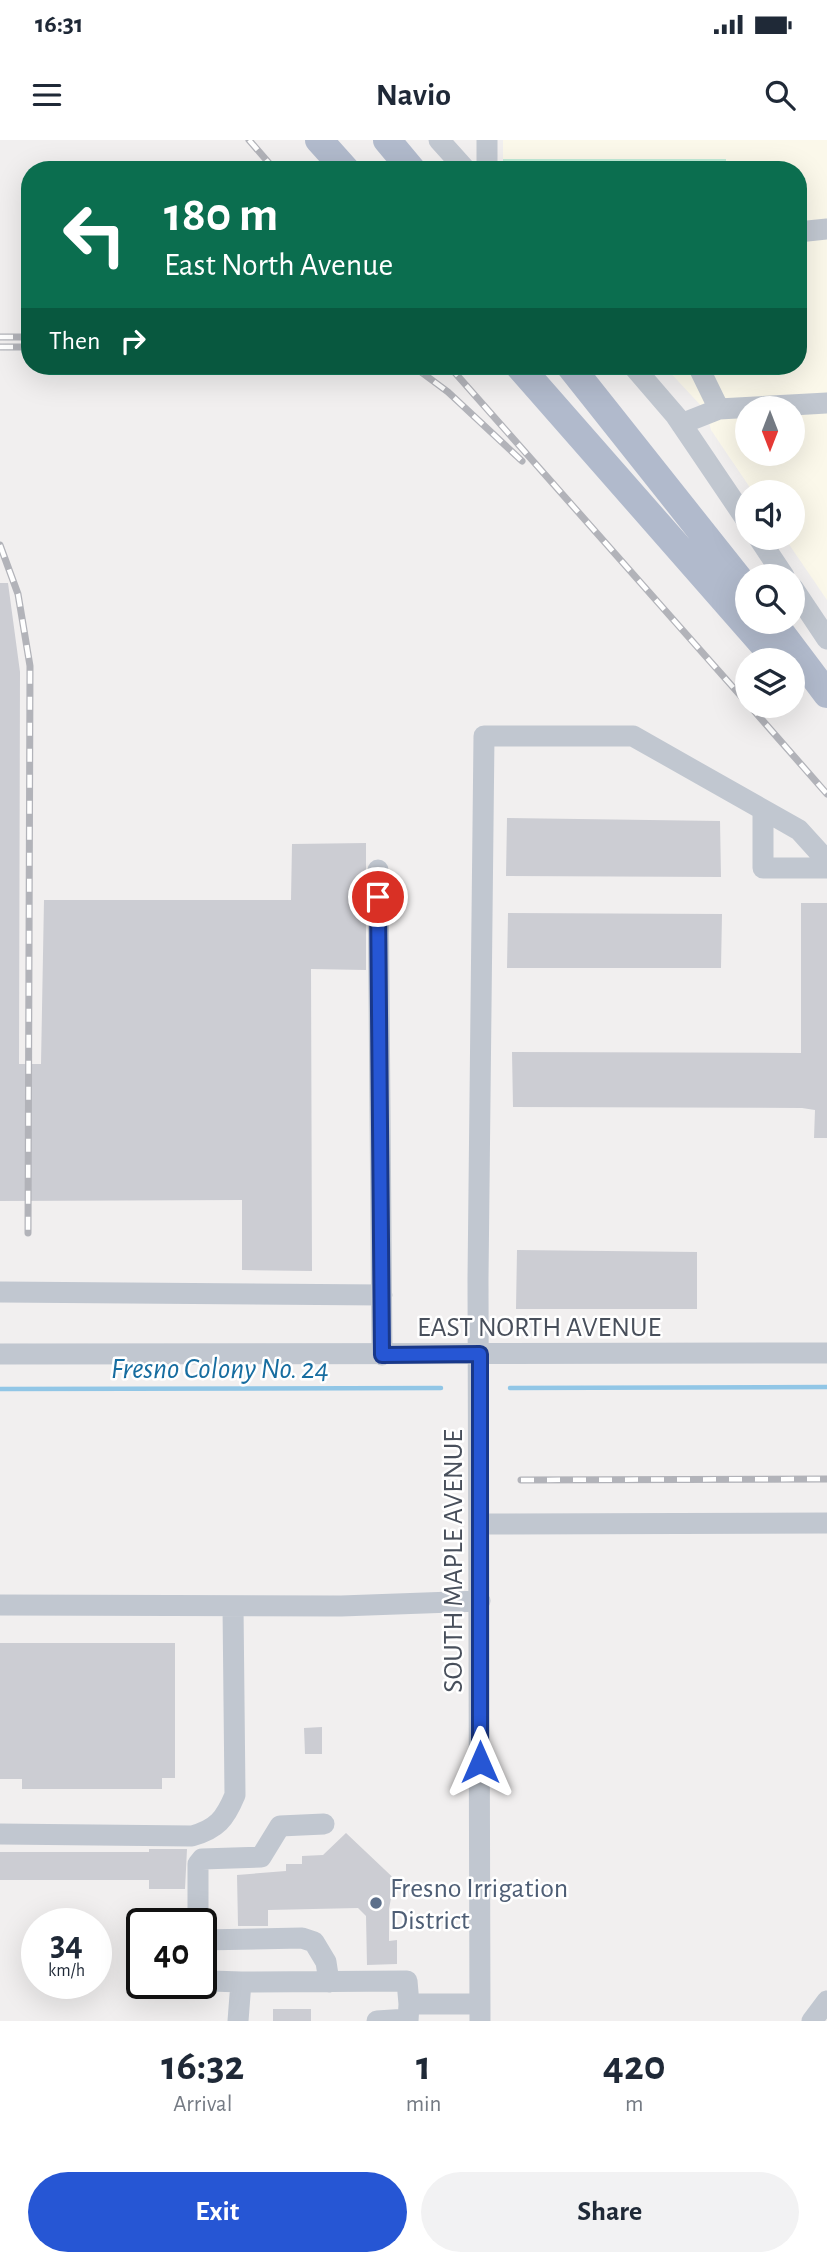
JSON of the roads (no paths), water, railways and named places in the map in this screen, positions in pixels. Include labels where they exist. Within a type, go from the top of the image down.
[{"type":"main road","points":[[319,140],[337,161]]},
{"type":"main road","points":[[387,140],[404,161]]},
{"type":"main road","points":[[527,375],[766,648]]},
{"type":"main road","points":[[577,375],[735,574]]},
{"type":"main road","points":[[782,634],[827,694]]},
{"type":"main road","points":[[805,689],[827,710]]},
{"type":"street","points":[[439,140],[458,161]]},
{"type":"street","points":[[487,140],[487,161]]},
{"type":"street","points":[[807,231],[827,229]]},
{"type":"street","points":[[641,375],[681,424],[735,503]]},
{"type":"street","points":[[702,375],[719,409]]},
{"type":"street","points":[[681,424],[719,409],[827,403]]},
{"type":"street","points":[[805,607],[827,639]]},
{"type":"street","name":"SOUTH MAPLE AVENUE","points":[[480,2012],[478,1279],[484,736],[633,736],[763,812]]},
{"type":"street","points":[[827,861],[799,830],[763,812],[763,868],[827,868]]},
{"type":"street","points":[[377,870],[382,1355]]},
{"type":"street","points":[[0,1292],[382,1294]]},
{"type":"street","name":"EAST NORTH AVENUE","points":[[0,1354],[827,1353]]},
{"type":"street","points":[[480,1524],[827,1523]]},
{"type":"street","points":[[0,1605],[233,1606],[480,1601]]},
{"type":"street","points":[[0,1834],[192,1836],[210,1831],[222,1821],[235,1795],[233,1606]]},
{"type":"street","points":[[198,1908],[198,1864],[202,1859],[261,1857],[280,1826],[324,1824]]},
{"type":"street","points":[[217,1940],[302,1938],[314,1942],[326,1962],[328,1982]]},
{"type":"street","points":[[217,1981],[407,1981],[408,2015]]},
{"type":"street","points":[[238,2021],[241,1982]]},
{"type":"street","points":[[812,2021],[827,2001]]},
{"type":"street","points":[[377,2021],[408,2015],[480,2012]]},
{"type":"waterway","name":"Fresno Colony No. 24","points":[[510,1388],[827,1387]]},
{"type":"waterway","name":"Fresno Colony No. 24","points":[[0,1389],[441,1388]]},
{"type":"railway","points":[[249,140],[267,161]]},
{"type":"railway","points":[[0,337],[21,337]]},
{"type":"railway","points":[[0,347],[21,347]]},
{"type":"railway","points":[[425,375],[448,392],[522,461]]},
{"type":"railway","points":[[457,375],[735,689]]},
{"type":"railway","points":[[0,545],[18,594],[30,666],[28,1233]]},
{"type":"railway","points":[[760,718],[827,794]]},
{"type":"railway","points":[[521,1480],[827,1479]]},
{"type":"place","name":"Fresno Irrigation District","points":[[376,1903]]}]
